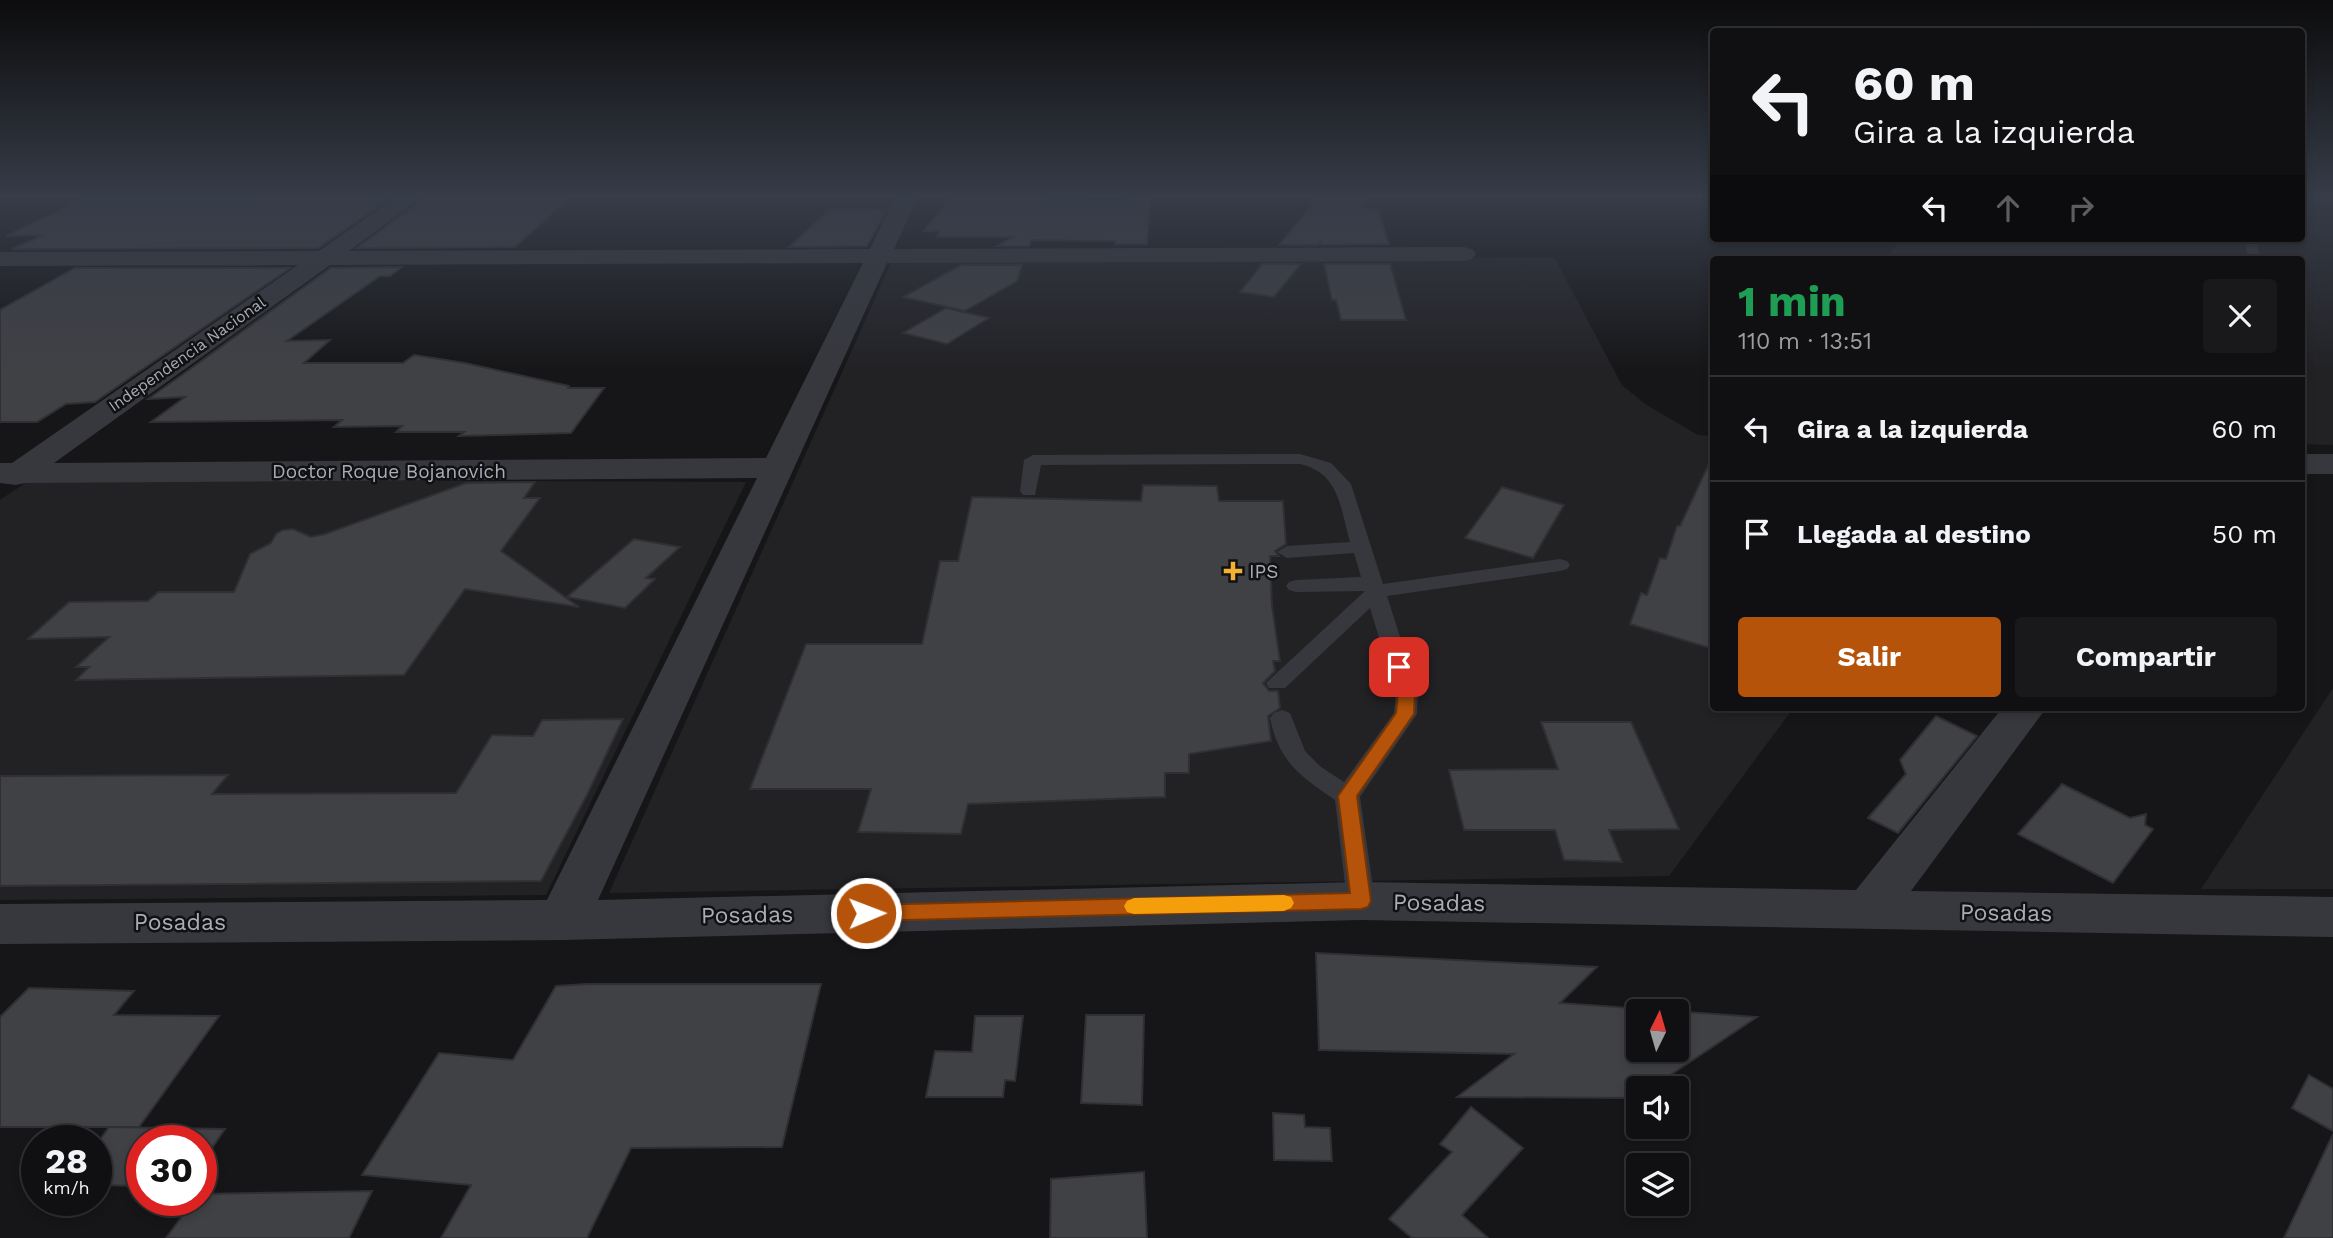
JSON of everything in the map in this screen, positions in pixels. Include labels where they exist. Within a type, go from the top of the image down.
[{"type":"street","name":"Independencia Nacional","points":[[6,477],[327,256]]},
{"type":"street","points":[[0,259],[682,256]]},
{"type":"street","points":[[563,920],[879,256]]},
{"type":"street","points":[[2305,464],[2333,464]]},
{"type":"street","name":"Doctor Roque Bojanovich","points":[[6,477],[778,468]]},
{"type":"street","points":[[1868,911],[2023,711]]},
{"type":"street","name":"Posadas","points":[[0,924],[563,920],[1361,901],[2333,917]]},
{"type":"lane","points":[[1029,491],[1033,460],[1300,459],[1320,463],[1334,472],[1342,484],[1407,693],[1405,714],[1347,796],[1361,901]]},
{"type":"lane","points":[[1286,552],[1362,547]]},
{"type":"lane","points":[[1296,586],[1375,587],[1560,565]]},
{"type":"lane","points":[[1277,683],[1375,587]]},
{"type":"lane","points":[[1282,718],[1285,736],[1293,756],[1347,796]]},
{"type":"shaded area","points":[[1887,256],[2333,256],[2333,445],[2305,444],[2305,256]]},
{"type":"shaded area","name":"IPS","points":[[1554,257],[1622,385],[1645,404],[1698,435],[1710,436],[1710,711],[1791,711],[1669,876],[609,893],[891,263]]},
{"type":"shaded area","points":[[31,479],[746,482],[546,895],[0,900],[0,500]]},
{"type":"shaded area","points":[[2333,688],[2333,889],[2201,889]]},
{"type":"building","points":[[1262,264],[1301,264],[1274,297],[1240,292]]},
{"type":"building","points":[[1324,264],[1390,264],[1406,320],[1341,320],[1336,300],[1332,300]]},
{"type":"building","points":[[961,265],[1022,265],[1017,281],[965,311],[903,297]]},
{"type":"building","points":[[402,267],[390,276],[380,276],[287,341],[330,340],[304,363],[403,363],[414,355],[465,363],[569,386],[568,388],[604,388],[571,433],[459,436],[464,432],[396,432],[402,426],[334,427],[342,420],[151,422],[185,397],[148,399],[331,268]]},
{"type":"building","points":[[75,268],[290,268],[95,402],[66,404],[37,422],[0,422],[0,310]]},
{"type":"building","points":[[946,308],[989,318],[947,344],[903,333]]},
{"type":"building","points":[[1710,461],[1710,648],[1630,624],[1641,593],[1647,595],[1660,558],[1666,559],[1677,526],[1680,526]]},
{"type":"building","points":[[535,482],[524,498],[540,498],[501,551],[579,607],[465,589],[404,675],[76,680],[89,667],[76,667],[109,637],[28,639],[69,602],[148,601],[158,592],[234,592],[250,554],[271,543],[276,534],[283,530],[293,529],[311,537],[466,483]]},
{"type":"building","points":[[1143,485],[1217,486],[1219,501],[1283,501],[1286,544],[1275,551],[1279,556],[1270,556],[1272,606],[1280,661],[1273,661],[1275,671],[1263,683],[1269,691],[1278,691],[1280,708],[1268,716],[1271,741],[1189,754],[1189,773],[1165,773],[1165,797],[968,804],[961,834],[858,832],[871,789],[750,789],[806,644],[922,644],[940,561],[958,561],[972,497],[1141,501]]},
{"type":"building","points":[[1502,487],[1564,505],[1533,558],[1465,538]]},
{"type":"building","points":[[634,539],[680,547],[646,578],[655,579],[625,608],[567,597]]},
{"type":"building","points":[[1936,716],[1977,736],[1898,833],[1868,818],[1906,774],[1900,760]]},
{"type":"building","points":[[623,719],[588,793],[541,881],[0,886],[0,776],[228,775],[212,794],[456,793],[492,735],[533,736],[542,720]]},
{"type":"building","points":[[1541,722],[1631,722],[1679,829],[1609,830],[1622,862],[1564,860],[1555,830],[1464,830],[1449,770],[1558,769]]},
{"type":"building","points":[[2062,784],[2130,818],[2146,814],[2145,825],[2153,829],[2113,883],[2018,834]]},
{"type":"building","points":[[1316,953],[1597,967],[1560,1003],[1626,1008],[1626,1062],[1689,1062],[1689,1012],[1757,1017],[1669,1076],[1626,1076],[1626,1098],[1457,1097],[1514,1054],[1319,1050]]},
{"type":"building","points":[[821,984],[782,1147],[631,1148],[587,1238],[441,1238],[471,1185],[362,1175],[439,1053],[513,1060],[556,986]]},
{"type":"building","points":[[29,988],[134,991],[114,1015],[219,1016],[140,1125],[126,1127],[0,1127],[0,1017]]},
{"type":"building","points":[[1086,1015],[1144,1015],[1142,1105],[1081,1103]]},
{"type":"building","points":[[975,1016],[1023,1016],[1015,1081],[1005,1080],[1003,1097],[926,1097],[935,1051],[972,1052]]},
{"type":"building","points":[[2309,1075],[2333,1089],[2333,1131],[2292,1108]]},
{"type":"building","points":[[1471,1107],[1523,1148],[1462,1215],[1488,1238],[1412,1238],[1389,1219],[1452,1152],[1440,1144]]},
{"type":"building","points":[[1273,1113],[1304,1115],[1305,1127],[1330,1128],[1332,1161],[1274,1160]]},
{"type":"building","points":[[112,1127],[126,1127],[126,1186],[112,1185]]},
{"type":"building","points":[[217,1129],[225,1129],[217,1141]]},
{"type":"building","points":[[2333,1134],[2333,1238],[2284,1238]]},
{"type":"building","points":[[1144,1172],[1147,1238],[1050,1238],[1051,1179]]},
{"type":"building","points":[[372,1191],[349,1238],[166,1238],[182,1216],[217,1216],[217,1194]]},
{"type":"slow traffic","points":[[1134,906],[1284,903]]},
{"type":"place","name":"IPS","points":[[1233,571]]},
{"type":"route","points":[[866,913],[1361,901],[1347,796],[1405,714],[1407,693],[1399,667]]}]
